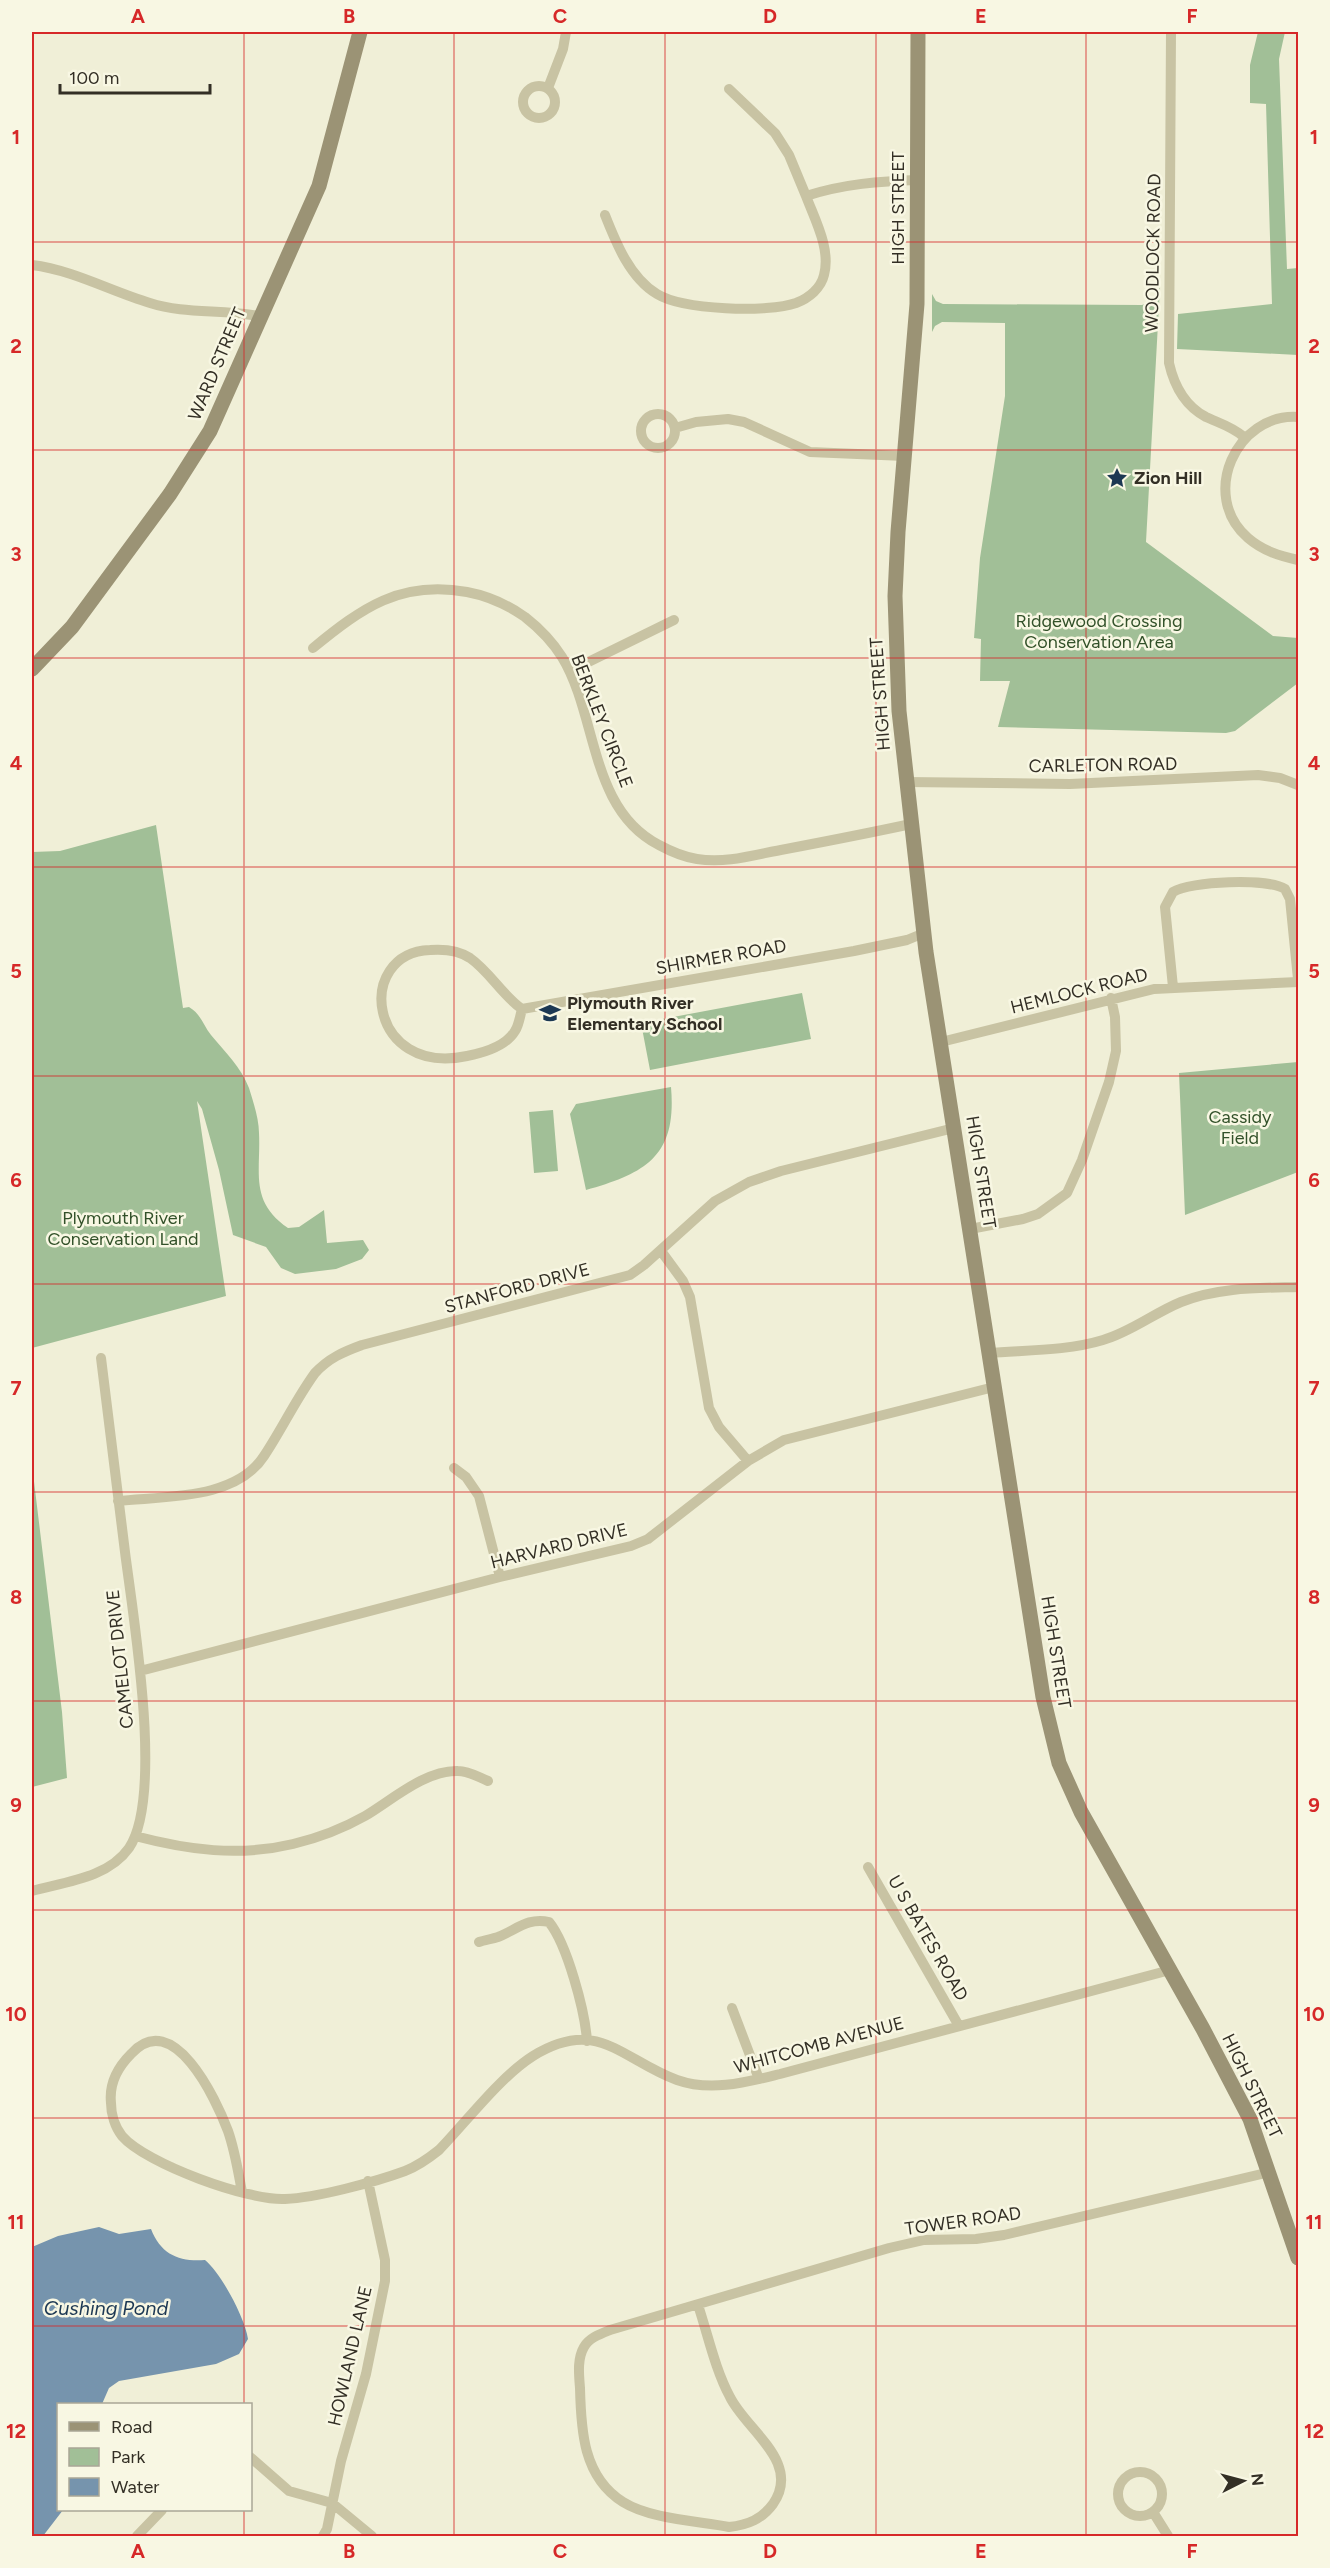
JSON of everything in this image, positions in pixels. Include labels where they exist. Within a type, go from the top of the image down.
[{"type":"main road","name":"WARD STREET","points":[[32,669],[72,627],[196,456],[223,405],[259,316],[319,186],[360,32]]},
{"type":"main road","name":"HIGH STREET","points":[[918,32],[915,340],[898,532],[897,676],[906,782],[924,933],[1042,1691],[1055,1749],[1067,1782],[1081,1812],[1246,2110],[1299,2258]]},
{"type":"street","points":[[548,88],[563,49],[566,32]]},
{"type":"street","name":"WOODLOCK ROAD","points":[[1171,32],[1169,363],[1173,378],[1184,399],[1203,416],[1244,437]]},
{"type":"street","points":[[605,215],[616,243],[639,278],[656,294],[690,306],[770,308],[795,303],[808,297],[824,278],[826,265],[824,248],[806,196],[789,155],[775,133],[729,89]]},
{"type":"street","points":[[806,196],[828,188],[853,184],[918,180]]},
{"type":"street","points":[[32,265],[92,281],[149,303],[177,310],[231,311],[259,316]]},
{"type":"street","points":[[1299,417],[1269,421],[1244,437],[1229,463],[1225,495],[1234,522],[1247,538],[1262,548],[1299,560]]},
{"type":"street","points":[[675,428],[705,420],[728,419],[744,422],[810,452],[905,456]]},
{"type":"street","name":"BERKLEY CIRCLE","points":[[313,648],[350,618],[385,599],[420,589],[453,590],[493,599],[514,610],[549,639],[570,671],[606,783],[616,804],[629,822],[658,845],[696,859],[731,860],[911,824]]},
{"type":"street","points":[[570,671],[674,621]]},
{"type":"street","name":"CARLETON ROAD","points":[[906,782],[1070,784],[1258,775],[1280,778],[1299,785]]},
{"type":"street","points":[[1173,987],[1165,907],[1173,892],[1189,886],[1267,883],[1284,889],[1290,899],[1299,980]]},
{"type":"street","name":"SHIRMER ROAD","points":[[522,1009],[854,951],[907,940],[924,933]]},
{"type":"street","points":[[441,949],[457,952],[470,958],[509,1000],[522,1009],[516,1030],[496,1047],[460,1058],[426,1057],[404,1047],[389,1028],[385,1018],[382,990],[390,970],[397,961],[422,950],[441,949]]},
{"type":"street","name":"HEMLOCK ROAD","points":[[941,1042],[1111,998],[1173,987],[1299,980]]},
{"type":"street","points":[[970,1229],[1023,1220],[1038,1214],[1067,1193],[1095,1121],[1116,1051],[1115,1017],[1111,998]]},
{"type":"street","name":"STANFORD DRIVE","points":[[118,1501],[201,1492],[231,1484],[245,1477],[264,1457],[315,1373],[326,1361],[342,1352],[630,1275],[661,1251],[715,1201],[749,1182],[781,1171],[954,1128]]},
{"type":"street","points":[[661,1251],[683,1281],[690,1297],[710,1408],[719,1427],[748,1461]]},
{"type":"street","points":[[989,1353],[1076,1346],[1102,1341],[1129,1330],[1180,1302],[1204,1295],[1252,1288],[1299,1287]]},
{"type":"street","name":"CAMELOT DRIVE","points":[[32,1891],[90,1875],[108,1867],[128,1849],[135,1836],[144,1798],[140,1671],[101,1358]]},
{"type":"street","name":"HARVARD DRIVE","points":[[140,1671],[500,1577],[631,1546],[648,1539],[748,1461],[769,1448],[808,1433],[994,1387]]},
{"type":"street","points":[[454,1468],[474,1486],[479,1496],[500,1577]]},
{"type":"street","points":[[135,1836],[200,1850],[229,1852],[276,1848],[309,1840],[347,1825],[436,1775],[459,1771],[471,1773],[488,1781]]},
{"type":"street","name":"U S BATES ROAD","points":[[868,1867],[959,2026]]},
{"type":"street","points":[[479,1942],[501,1936],[531,1921],[549,1922],[562,1948],[581,2005],[587,2040]]},
{"type":"street","name":"WHITCOMB AVENUE","points":[[242,2193],[236,2156],[224,2122],[212,2094],[192,2064],[179,2050],[164,2042],[144,2043],[135,2049],[123,2062],[111,2087],[111,2111],[121,2135],[133,2146],[156,2159],[242,2193],[288,2199],[406,2171],[424,2162],[439,2150],[510,2076],[534,2056],[562,2044],[587,2040],[614,2046],[678,2080],[724,2086],[759,2079],[1170,1970]]},
{"type":"street","points":[[732,2008],[759,2079]]},
{"type":"street","name":"TOWER ROAD","points":[[698,2305],[730,2399],[775,2456],[780,2469],[781,2481],[778,2495],[771,2506],[753,2522],[741,2526],[729,2527],[647,2512],[624,2503],[611,2493],[598,2478],[584,2444],[579,2366],[583,2348],[597,2335],[849,2259],[924,2240],[976,2240],[1004,2235],[1270,2172]]},
{"type":"street","name":"HOWLAND LANE","points":[[323,2536],[327,2529],[341,2461],[366,2374],[385,2281],[385,2260],[368,2181]]},
{"type":"street","points":[[252,2459],[289,2490],[332,2503],[372,2536]]},
{"type":"street","points":[[1137,2472],[1144,2472],[1156,2479],[1160,2485],[1161,2500],[1153,2512],[1139,2516],[1125,2511],[1118,2498],[1118,2490],[1124,2478],[1137,2472]]},
{"type":"street","points":[[136,2536],[161,2511]]},
{"type":"street","points":[[1153,2512],[1168,2536]]},
{"type":"green space","points":[[1258,32],[1285,32],[1279,59],[1287,269],[1298,268],[1298,355],[1177,349],[1178,314],[1272,304],[1266,104],[1250,103],[1250,65]]},
{"type":"green space","name":"Ridgewood Crossing Conservation Area","points":[[1160,287],[1146,542],[1273,636],[1298,638],[1298,683],[1235,731],[1226,733],[998,727],[1010,681],[980,681],[981,639],[974,638],[980,558],[1005,396],[1005,323],[942,322],[935,326],[932,332],[932,294],[936,301],[943,304],[1142,305],[1154,300]]},
{"type":"green space","name":"Plymouth River Conservation Land","points":[[156,825],[183,1008],[189,1007],[196,1013],[246,1080],[256,1110],[259,1128],[260,1185],[267,1207],[288,1228],[299,1227],[324,1210],[327,1243],[363,1240],[369,1250],[362,1259],[336,1269],[295,1274],[281,1268],[266,1247],[233,1235],[219,1170],[202,1109],[197,1101],[226,1296],[32,1348],[32,852],[60,851]]},
{"type":"green space","points":[[802,993],[811,1039],[650,1070],[641,1023]]},
{"type":"green space","name":"Cassidy Field","points":[[1298,1062],[1298,1172],[1185,1215],[1179,1073]]},
{"type":"green space","points":[[671,1087],[672,1111],[669,1130],[663,1145],[653,1158],[641,1168],[625,1176],[586,1190],[570,1114],[576,1104]]},
{"type":"green space","points":[[553,1110],[558,1171],[534,1173],[529,1112]]},
{"type":"green space","points":[[32,1465],[62,1712],[67,1778],[32,1787]]},
{"type":"water","name":"Cushing Pond","points":[[99,2227],[119,2234],[151,2229],[160,2245],[172,2255],[187,2260],[205,2260],[211,2266],[231,2297],[248,2339],[239,2354],[216,2364],[119,2381],[109,2388],[102,2403],[57,2403],[57,2511],[62,2511],[43,2536],[32,2536],[32,2247],[58,2236]]},
{"type":"place","name":"Zion Hill","points":[[1117,478]]},
{"type":"place","name":"Plymouth River Elementary School","points":[[550,1013]]}]
